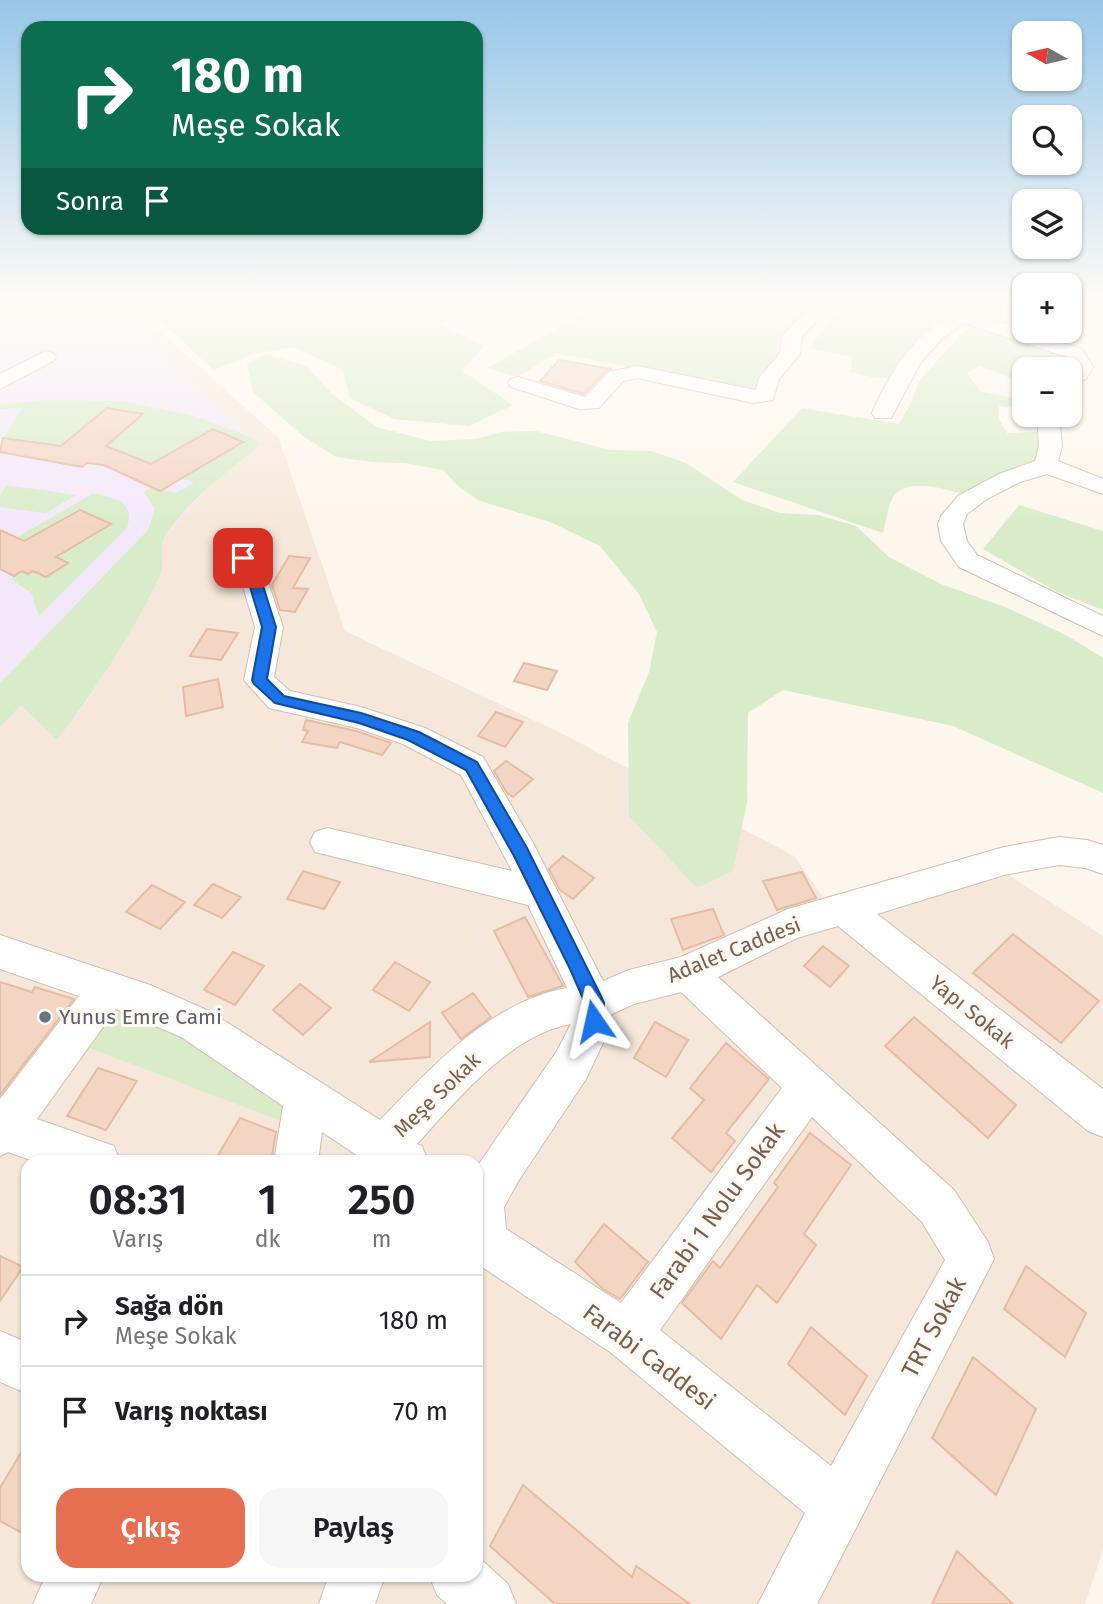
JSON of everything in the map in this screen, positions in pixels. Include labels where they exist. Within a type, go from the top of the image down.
[{"type":"street","points":[[518,383],[579,403],[591,403],[614,378]]},
{"type":"street","points":[[664,378],[753,397],[765,395],[769,378]]},
{"type":"street","points":[[883,413],[899,378]]},
{"type":"street","points":[[1082,382],[1095,385]]},
{"type":"street","points":[[1049,427],[1050,451],[1046,464],[1038,470],[993,485],[964,502],[951,516],[949,529],[956,548],[968,561],[1103,627]]},
{"type":"street","points":[[1046,464],[1103,467]]},
{"type":"street","points":[[1046,464],[1061,473],[1103,487]]},
{"type":"street","points":[[234,546],[251,570],[269,627],[259,680],[280,700],[361,718],[414,736],[472,766],[541,894],[594,1003],[594,1021],[569,1069],[502,1165],[483,1219]]},
{"type":"street","points":[[327,842],[541,894]]},
{"type":"street","name":"Adalet Caddesi","points":[[594,1003],[629,989],[687,973],[788,925],[1004,861],[1059,851],[1087,854],[1103,860]]},
{"type":"street","name":"Yapı Sokak","points":[[842,908],[1103,1116]]},
{"type":"street","points":[[0,952],[150,1003],[195,1024],[395,1155]]},
{"type":"street","name":"TRT Sokak","points":[[687,973],[938,1206],[971,1259],[786,1604]]},
{"type":"street","points":[[76,1155],[2,1131],[108,989]]},
{"type":"street","name":"Meşe Sokak","points":[[395,1155],[464,1064],[509,1031],[548,1011],[594,1003]]},
{"type":"street","name":"Farabi 1 Nolu Sokak","points":[[627,1335],[808,1087]]},
{"type":"street","points":[[297,1155],[306,1096]]},
{"type":"street","name":"Farabi Caddesi","points":[[483,1233],[627,1335],[838,1506]]},
{"type":"street","points":[[0,1356],[21,1366]]},
{"type":"street","points":[[61,1604],[72,1582]]},
{"type":"street","points":[[347,1604],[355,1582]]},
{"type":"street","points":[[464,1582],[488,1604]]},
{"type":"shaded area","points":[[0,378],[212,378],[278,437],[345,631],[563,734],[794,856],[828,904],[981,857],[1103,936],[1103,1550],[1085,1604],[0,1604]]},
{"type":"shaded area","points":[[0,378],[188,378],[260,445],[212,484],[167,534],[161,544],[162,572],[92,695],[57,740],[21,705],[0,727],[0,406],[30,402],[0,402]]},
{"type":"green space","points":[[250,378],[317,378],[332,394],[377,427],[430,441],[476,439],[501,432],[536,431],[610,450],[651,451],[686,463],[742,500],[780,513],[818,515],[856,526],[889,557],[941,584],[1005,607],[1066,635],[1103,658],[1103,793],[953,726],[783,690],[748,713],[747,802],[733,871],[697,888],[629,816],[628,723],[649,672],[657,632],[639,594],[600,546],[550,522],[480,501],[459,487],[443,470],[405,463],[336,457],[303,436],[253,392]]},
{"type":"green space","points":[[345,378],[472,378],[513,405],[469,426],[394,419],[350,398]]},
{"type":"green space","points":[[686,378],[775,378],[766,393]]},
{"type":"green space","points":[[922,378],[971,378],[981,392],[1012,397],[1012,408],[999,406],[999,419],[1007,433],[1038,432],[1041,457],[972,497],[928,486],[906,488],[897,493],[891,501],[883,533],[733,482],[802,408],[899,424]]},
{"type":"green space","points":[[44,400],[122,401],[195,416],[257,440],[260,445],[198,498],[166,534],[162,545],[162,571],[138,619],[113,661],[57,740],[21,705],[0,727],[0,683],[148,530],[155,509],[144,492],[152,487],[176,493],[194,483],[151,464],[101,450],[142,414],[107,408],[61,446],[24,442],[0,444],[22,408],[0,409],[0,406]]},
{"type":"green space","points":[[6,485],[77,495],[45,513],[0,507],[0,496]]},
{"type":"green space","points":[[94,493],[116,499],[126,506],[129,519],[127,528],[39,616],[31,593],[11,579],[28,571],[47,577],[67,564],[56,557],[110,524],[80,510],[23,542],[16,538]]},
{"type":"green space","points":[[1019,505],[1103,531],[1103,610],[1057,592],[983,549]]},
{"type":"green space","points":[[133,1008],[295,1102],[289,1124],[87,1047],[108,1015]]},
{"type":"building","points":[[543,378],[599,378],[584,394],[540,381]]},
{"type":"building","points":[[107,408],[143,414],[106,446],[151,464],[213,429],[243,442],[160,491],[104,465],[87,463],[82,467],[0,452],[3,438],[61,446]]},
{"type":"building","points":[[80,510],[111,524],[56,557],[68,563],[46,577],[33,571],[28,574],[22,571],[14,576],[0,569],[0,530],[24,541]]},
{"type":"building","points":[[289,556],[310,558],[293,588],[308,589],[295,612],[280,610],[272,585]]},
{"type":"building","points":[[207,629],[238,633],[221,660],[190,656]]},
{"type":"building","points":[[524,663],[557,671],[547,690],[514,681]]},
{"type":"building","points":[[218,679],[223,707],[186,716],[183,687]]},
{"type":"building","points":[[496,712],[523,722],[505,747],[478,736]]},
{"type":"building","points":[[306,720],[356,731],[391,743],[382,755],[340,742],[337,748],[302,742],[308,731],[303,730]]},
{"type":"building","points":[[506,761],[533,779],[513,797],[507,793],[494,771]]},
{"type":"building","points":[[563,856],[594,878],[573,899],[560,890],[549,869]]},
{"type":"building","points":[[303,871],[340,882],[324,909],[287,899]]},
{"type":"building","points":[[802,872],[816,898],[777,910],[763,881]]},
{"type":"building","points":[[213,884],[241,897],[222,918],[194,905]]},
{"type":"building","points":[[152,885],[185,902],[160,929],[126,912]]},
{"type":"building","points":[[713,909],[724,935],[683,950],[671,919]]},
{"type":"building","points":[[525,917],[563,986],[528,997],[494,931]]},
{"type":"building","points":[[1013,934],[1099,1001],[1061,1043],[973,973]]},
{"type":"building","points":[[823,946],[849,966],[830,987],[804,966]]},
{"type":"building","points":[[233,952],[264,966],[235,1005],[204,990]]},
{"type":"building","points":[[395,962],[430,982],[409,1011],[373,990]]},
{"type":"building","points":[[0,982],[32,992],[35,987],[74,999],[0,1095]]},
{"type":"building","points":[[300,984],[331,1008],[303,1035],[273,1010]]},
{"type":"building","points":[[473,993],[491,1017],[461,1039],[442,1013]]},
{"type":"building","points":[[914,1017],[1016,1105],[988,1138],[885,1046]]},
{"type":"building","points":[[430,1022],[430,1057],[369,1062]]},
{"type":"building","points":[[655,1022],[688,1040],[666,1077],[634,1058]]},
{"type":"building","points":[[726,1043],[769,1079],[726,1133],[735,1141],[711,1172],[672,1138],[704,1100],[690,1088]]},
{"type":"building","points":[[98,1068],[137,1081],[106,1130],[67,1116]]},
{"type":"building","points":[[240,1118],[276,1132],[272,1155],[218,1155]]},
{"type":"building","points":[[810,1133],[851,1165],[804,1234],[816,1245],[777,1303],[757,1285],[721,1339],[682,1303],[713,1261],[720,1268],[778,1187],[774,1183]]},
{"type":"building","points":[[604,1224],[648,1262],[620,1299],[603,1289],[575,1262]]},
{"type":"building","points":[[0,1256],[21,1266],[21,1270],[0,1301]]},
{"type":"building","points":[[1026,1266],[1086,1313],[1065,1357],[1004,1309]]},
{"type":"building","points":[[811,1327],[867,1376],[845,1415],[788,1364]]},
{"type":"building","points":[[973,1357],[1036,1409],[996,1495],[932,1438]]},
{"type":"building","points":[[21,1453],[21,1532],[0,1521],[0,1488]]},
{"type":"building","points":[[523,1485],[632,1577],[636,1566],[690,1604],[555,1604],[490,1546]]},
{"type":"building","points":[[957,1551],[1013,1604],[932,1604]]},
{"type":"place","name":"Yunus Emre Cami","points":[[45,1017]]},
{"type":"route","points":[[243,558],[251,570],[269,627],[259,680],[280,700],[361,718],[414,736],[472,766],[521,853],[577,965],[594,1003],[594,1021]]}]
